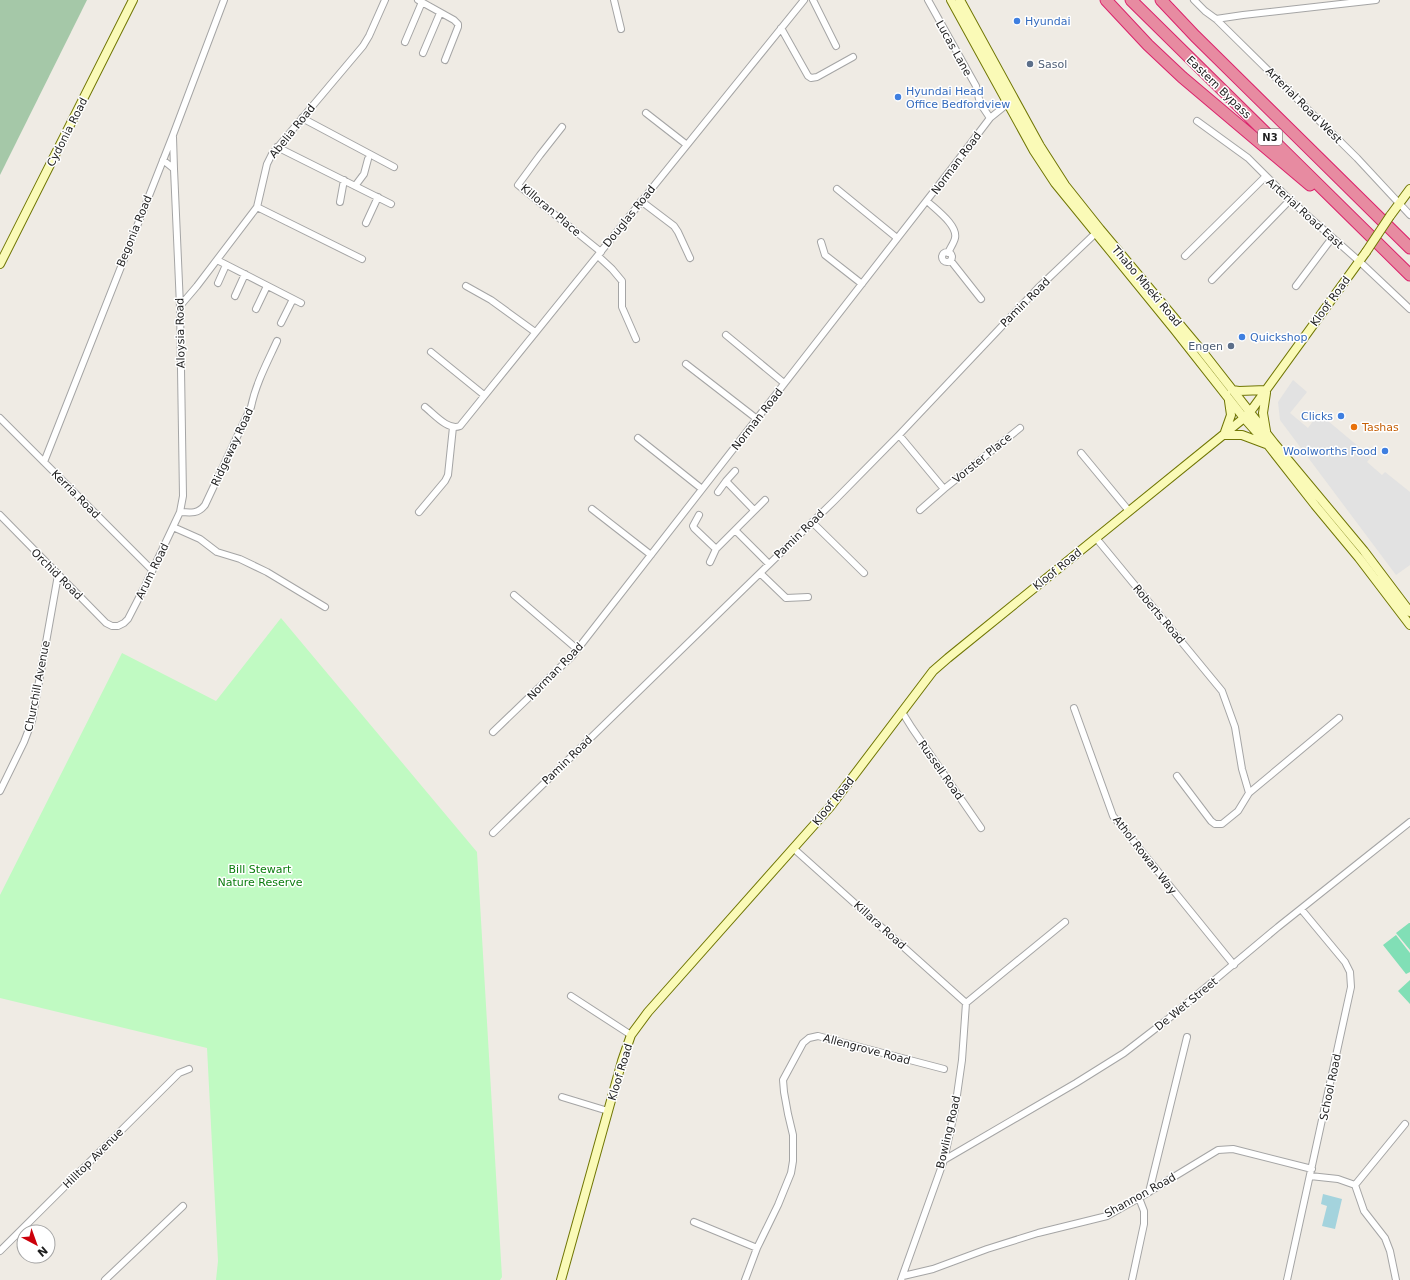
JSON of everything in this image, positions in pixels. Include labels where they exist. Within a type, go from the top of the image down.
[{"type":"highway","points":[[1106,0],[1148,46],[1182,77],[1240,124],[1290,169],[1355,220]]},
{"type":"highway","name":"Eastern Bypass","points":[[1131,0],[1410,275]]},
{"type":"highway","name":"Eastern Bypass","points":[[1161,0],[1195,36],[1410,248]]},
{"type":"main road","name":"Cydonia Road","points":[[0,264],[133,0]]},
{"type":"main road","name":"Thabo Mbeki Road","points":[[951,0],[1011,101],[1088,219],[1164,312],[1228,398],[1267,434],[1362,555]]},
{"type":"main road","name":"Thabo Mbeki Road","points":[[960,0],[1039,160],[1059,188],[1088,219]]},
{"type":"main road","name":"Kloof Road","points":[[561,1280],[622,1060],[631,1035],[648,1012],[830,807],[926,679],[948,658],[1247,415],[1410,189]]},
{"type":"main road","name":"Thabo Mbeki Road","points":[[1164,312],[1202,351],[1232,390],[1268,445],[1310,500],[1362,555]]},
{"type":"main road","points":[[1232,390],[1239,391],[1267,388],[1263,413],[1267,434]]},
{"type":"main road","points":[[1228,398],[1231,415],[1224,434],[1242,435],[1268,445]]},
{"type":"main road","points":[[1362,555],[1410,612]]},
{"type":"main road","points":[[1362,555],[1410,625]]},
{"type":"street","name":"Begonia Road","points":[[44,462],[163,160],[224,0]]},
{"type":"street","name":"Abelia Road","points":[[180,306],[257,207],[269,159],[277,147],[363,46],[385,0]]},
{"type":"street","name":"Douglas Road","points":[[453,427],[460,426],[804,0]]},
{"type":"street","points":[[813,0],[836,46]]},
{"type":"street","name":"Lucas Lane","points":[[928,0],[976,86],[980,103],[990,118]]},
{"type":"street","name":"Arterial Road West","points":[[1194,0],[1216,19],[1357,158],[1410,215]]},
{"type":"street","points":[[1216,19],[1298,8],[1376,0]]},
{"type":"street","points":[[405,42],[420,1],[456,22],[458,27],[445,60]]},
{"type":"street","points":[[613,1],[621,30]]},
{"type":"street","points":[[1298,8],[1300,1]]},
{"type":"street","points":[[423,53],[440,13]]},
{"type":"street","points":[[781,28],[808,76],[811,78],[817,77],[853,57]]},
{"type":"street","name":"Norman Road","points":[[493,732],[577,649],[927,201],[990,118],[1011,101]]},
{"type":"street","points":[[646,113],[687,145]]},
{"type":"street","points":[[302,118],[394,167]]},
{"type":"street","name":"Arterial Road East","points":[[1197,121],[1248,158],[1265,177],[1410,309]]},
{"type":"street","name":"Killoran Place","points":[[562,127],[518,185],[599,254]]},
{"type":"street","name":"Aloysia Road","points":[[172,135],[180,306],[184,496],[180,512]]},
{"type":"street","points":[[277,147],[391,204]]},
{"type":"street","points":[[355,186],[364,174],[368,159]]},
{"type":"street","points":[[163,160],[174,169]]},
{"type":"street","points":[[1185,256],[1265,177]]},
{"type":"street","points":[[340,202],[344,180]]},
{"type":"street","points":[[837,189],[897,238]]},
{"type":"street","points":[[366,223],[378,197]]},
{"type":"street","points":[[1212,280],[1290,200]]},
{"type":"street","points":[[641,201],[674,226],[690,258]]},
{"type":"street","points":[[927,201],[950,223],[955,230],[956,237],[948,253],[943,254],[943,260],[946,262],[950,261],[981,299]]},
{"type":"street","points":[[257,207],[362,259]]},
{"type":"street","name":"Pamin Road","points":[[493,833],[812,522],[899,435],[1019,308],[1097,231]]},
{"type":"street","points":[[1296,286],[1332,238]]},
{"type":"street","points":[[821,242],[825,255],[862,284]]},
{"type":"street","points":[[599,254],[622,281],[622,307],[636,339]]},
{"type":"street","points":[[217,260],[301,303]]},
{"type":"street","points":[[218,283],[226,265]]},
{"type":"street","points":[[235,296],[245,274]]},
{"type":"street","points":[[256,309],[267,286]]},
{"type":"street","points":[[466,286],[491,300],[535,332]]},
{"type":"street","points":[[281,323],[293,298]]},
{"type":"street","points":[[726,335],[784,383]]},
{"type":"street","name":"Ridgeway Road","points":[[180,512],[193,513],[200,510],[205,504],[251,407],[260,378],[277,341]]},
{"type":"street","points":[[430,352],[484,396]]},
{"type":"street","points":[[686,364],[757,419]]},
{"type":"street","points":[[419,512],[445,481],[448,475],[453,427],[425,407]]},
{"type":"street","name":"Kerria Road","points":[[0,418],[152,570]]},
{"type":"street","name":"Vorster Place","points":[[920,510],[1020,428]]},
{"type":"street","name":"Vorster Place","points":[[899,435],[944,489]]},
{"type":"street","points":[[638,438],[702,489]]},
{"type":"street","points":[[1081,453],[1128,511]]},
{"type":"street","points":[[718,492],[735,471]]},
{"type":"street","points":[[726,481],[754,510]]},
{"type":"street","points":[[710,562],[716,549],[765,500]]},
{"type":"street","points":[[592,509],[651,555]]},
{"type":"street","name":"Arum Road","points":[[118,626],[128,619],[180,512]]},
{"type":"street","name":"Orchid Road","points":[[0,515],[106,623],[112,626],[118,626]]},
{"type":"street","points":[[699,516],[693,526],[694,528],[716,549]]},
{"type":"street","points":[[812,522],[864,573]]},
{"type":"street","points":[[173,527],[200,539],[217,552],[240,559],[267,572],[325,607]]},
{"type":"street","points":[[735,530],[769,564]]},
{"type":"street","name":"Roberts Road","points":[[1096,538],[1222,691],[1235,726],[1242,769],[1249,793]]},
{"type":"street","points":[[760,573],[786,598],[808,597]]},
{"type":"street","name":"Churchill Avenue","points":[[0,791],[24,742],[32,720],[58,575]]},
{"type":"street","points":[[514,595],[577,649]]},
{"type":"street","name":"Athol Rowan Way","points":[[1074,708],[1113,816],[1234,965]]},
{"type":"street","name":"Russell Road","points":[[902,712],[981,828]]},
{"type":"street","points":[[1177,776],[1212,821],[1218,825],[1222,824],[1234,815],[1249,793],[1339,718]]},
{"type":"street","name":"De Wet Street","points":[[944,1160],[1076,1083],[1124,1053],[1410,822]]},
{"type":"street","name":"Killara Road","points":[[793,848],[966,1003]]},
{"type":"street","name":"School Road","points":[[1287,1280],[1351,987],[1350,972],[1345,962],[1301,909]]},
{"type":"street","points":[[966,1003],[1064,922]]},
{"type":"street","points":[[571,996],[631,1035]]},
{"type":"street","name":"Bowling Road","points":[[902,1278],[944,1160],[956,1109],[962,1060],[966,1003]]},
{"type":"street","name":"Allengrove Road","points":[[746,1280],[758,1248],[791,1173],[794,1151],[794,1135],[784,1092],[784,1080],[804,1043],[809,1038],[818,1036],[944,1069]]},
{"type":"street","points":[[1149,1192],[1187,1037]]},
{"type":"street","name":"Hilltop Avenue","points":[[0,1251],[179,1073],[189,1069]]},
{"type":"street","points":[[562,1097],[608,1111]]},
{"type":"street","points":[[1355,1185],[1405,1124]]},
{"type":"street","name":"Shannon Road","points":[[902,1278],[932,1266],[1038,1233],[1107,1216],[1140,1198],[1218,1150],[1240,1151],[1312,1169]]},
{"type":"street","points":[[1310,1176],[1338,1179],[1355,1185]]},
{"type":"street","points":[[1355,1185],[1364,1211],[1385,1238],[1390,1251],[1396,1280]]},
{"type":"street","points":[[1132,1280],[1144,1224],[1144,1211],[1140,1198]]},
{"type":"street","points":[[105,1280],[183,1206]]},
{"type":"street","points":[[694,1222],[758,1248]]},
{"type":"green space","points":[[0,0],[87,0],[0,175]]},
{"type":"green space","name":"Bill Stewart Nature Reserve","points":[[281,618],[477,852],[502,1277],[500,1280],[216,1280],[218,1261],[207,1048],[0,998],[0,895],[122,653],[216,701]]},
{"type":"green space","points":[[1410,923],[1410,950],[1396,933]]},
{"type":"green space","points":[[1396,935],[1410,953],[1410,972],[1406,974],[1383,945]]},
{"type":"green space","points":[[1410,980],[1410,1004],[1398,991]]},
{"type":"shaded area","points":[[1293,380],[1307,392],[1290,413],[1308,428],[1316,417],[1322,416],[1371,457],[1367,462],[1382,475],[1385,472],[1410,492],[1410,565],[1396,575],[1280,420],[1278,402]]},
{"type":"water","points":[[1323,1194],[1342,1199],[1335,1229],[1322,1226],[1327,1206],[1321,1204]]},
{"type":"place","name":"Hyundai","points":[[1017,21]]},
{"type":"place","name":"Sasol","points":[[1030,64]]},
{"type":"place","name":"Hyundai Head Office Bedfordview","points":[[898,97]]},
{"type":"place","name":"Quickshop","points":[[1242,337]]},
{"type":"place","name":"Engen","points":[[1231,346]]},
{"type":"place","name":"Clicks","points":[[1341,416]]},
{"type":"place","name":"Tashas","points":[[1354,427]]},
{"type":"place","name":"Woolworths Food","points":[[1385,451]]}]
